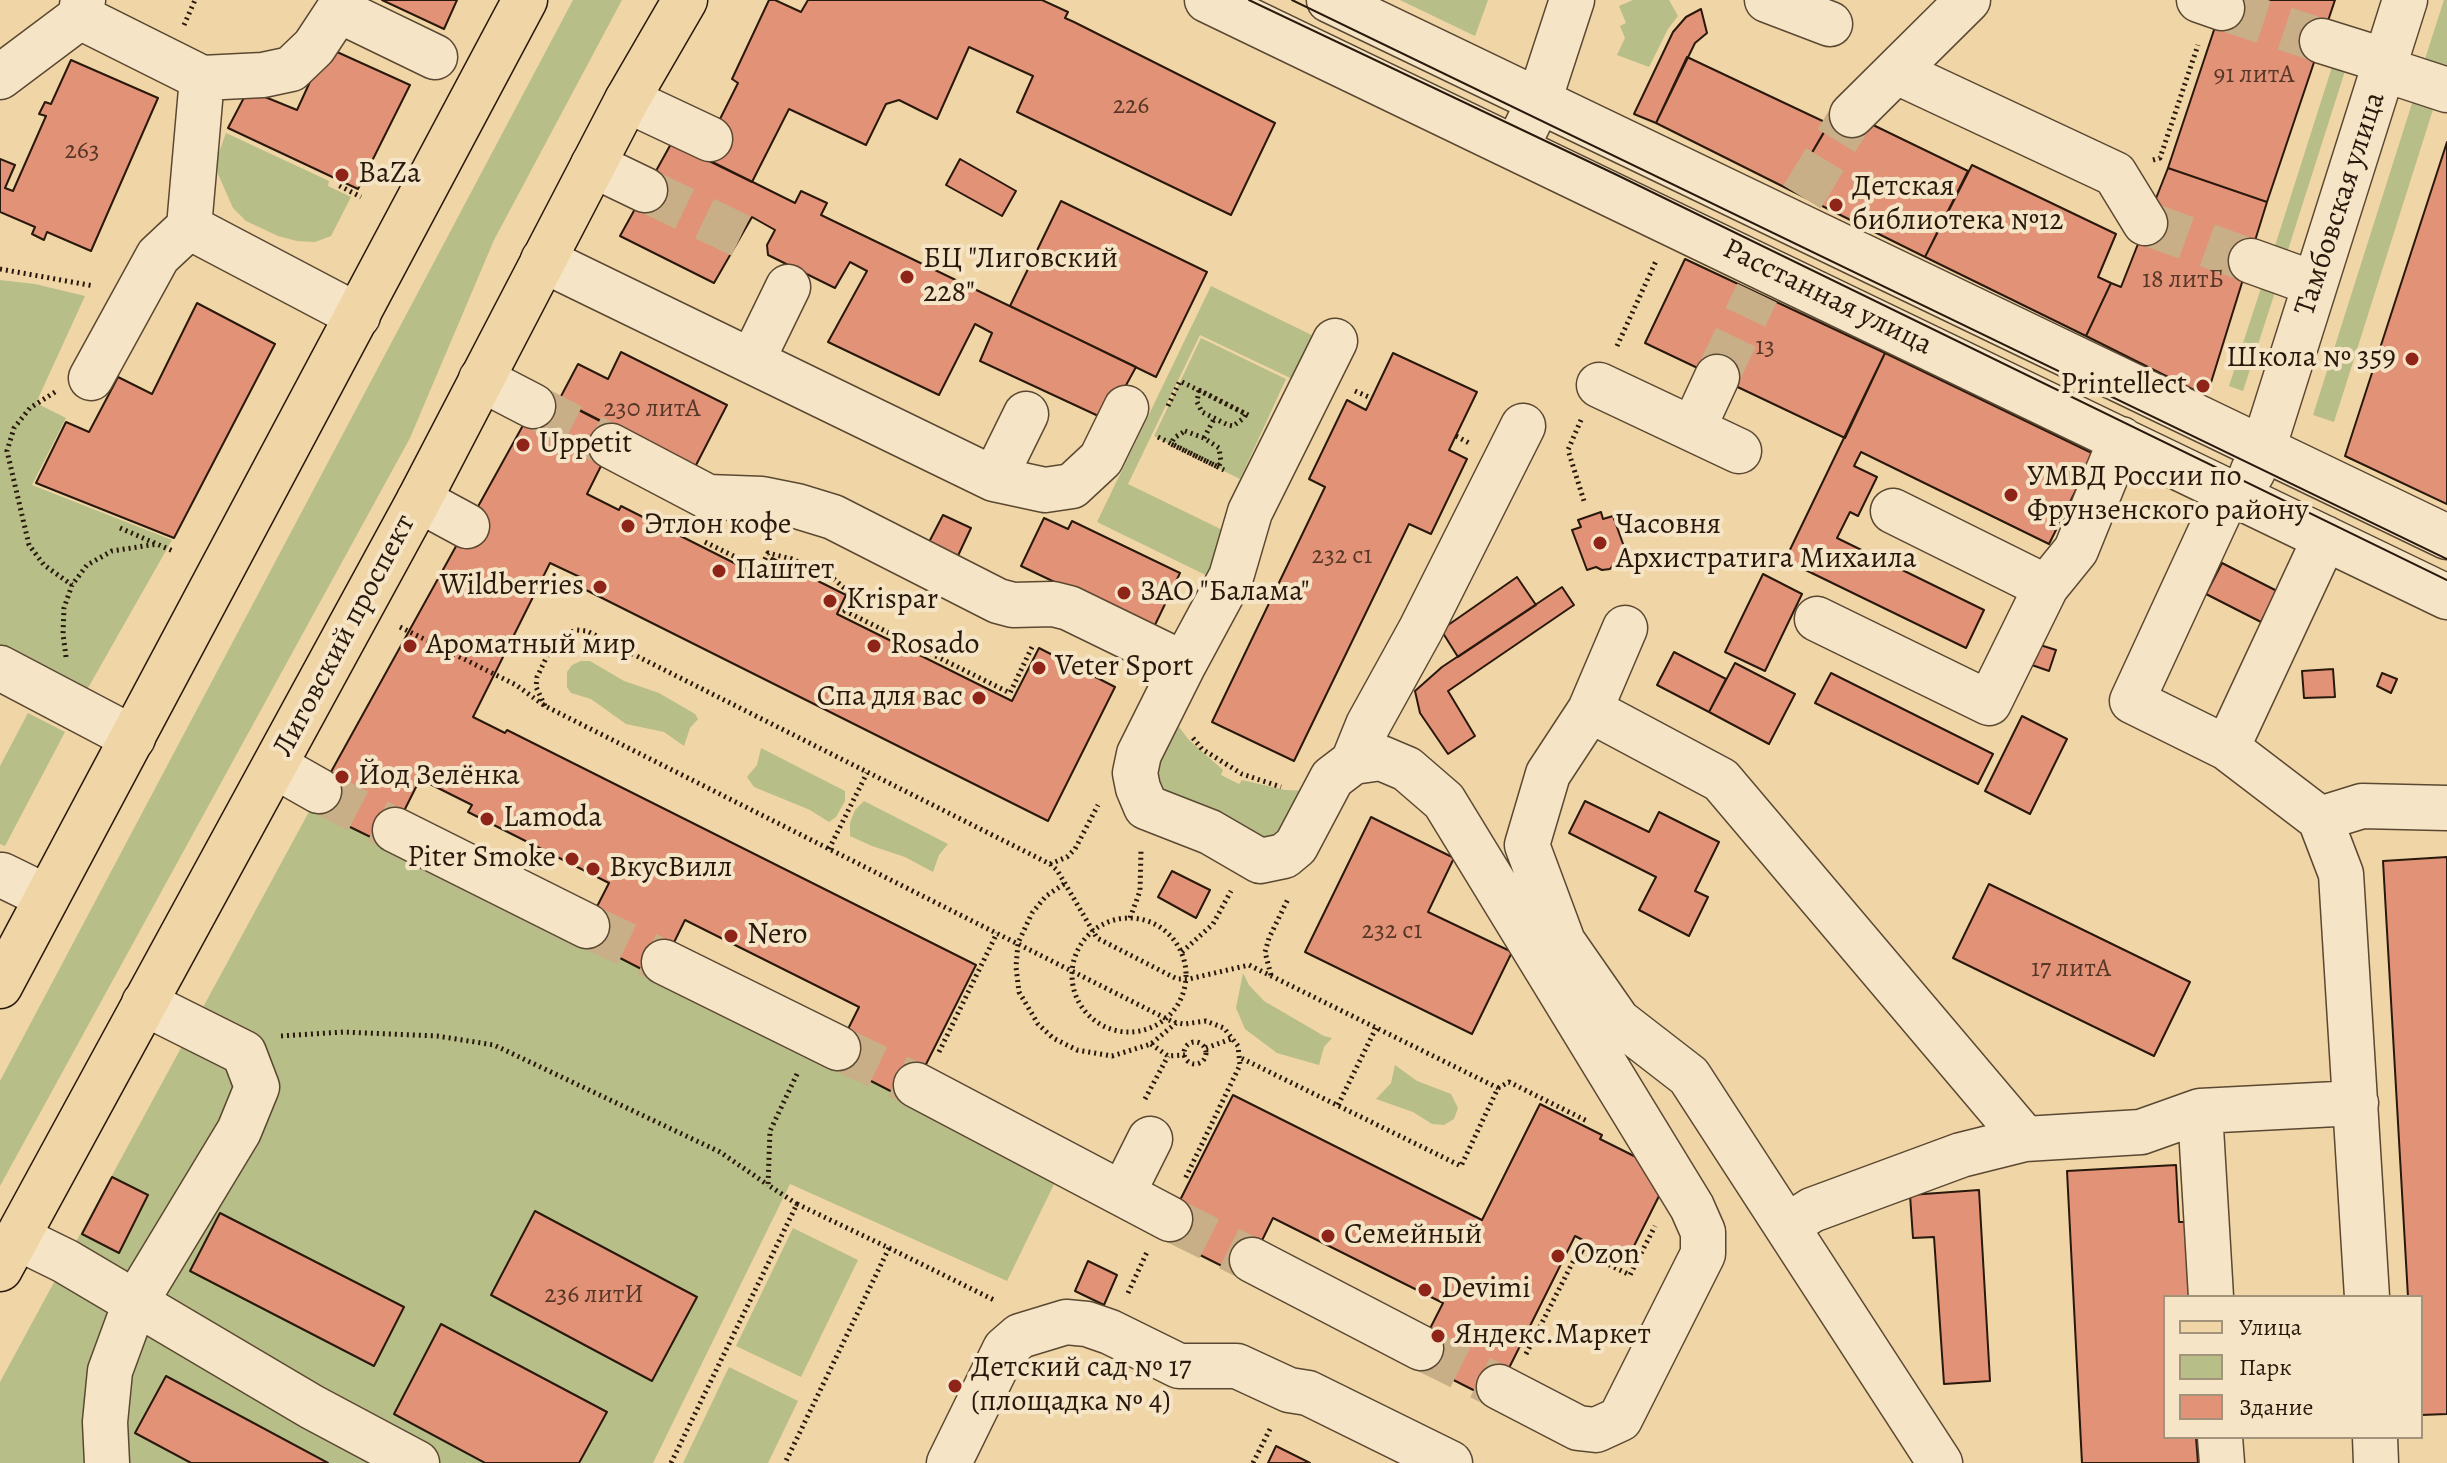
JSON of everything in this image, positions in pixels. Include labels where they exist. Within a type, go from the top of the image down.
[{"type":"main road","points":[[0,986],[525,0]]},
{"type":"main road","name":"Лиговский проспект","points":[[9,1254],[419,500],[679,5]]},
{"type":"street","name":"Расстанная улица","points":[[1207,0],[1386,102],[1516,149],[1609,204],[1762,281],[2121,439],[2447,597]]},
{"type":"street","name":"Расстанная улица","points":[[1329,0],[1539,101],[1638,131],[2263,449],[2447,537]]},
{"type":"street","points":[[1516,149],[1539,101],[1572,0]]},
{"type":"street","points":[[1767,0],[1830,24]]},
{"type":"street","points":[[1852,115],[1968,0]]},
{"type":"street","name":"Тамбовская улица","points":[[2227,748],[2132,701],[2235,494],[2263,449],[2405,0]]},
{"type":"street","points":[[0,77],[82,8],[202,78],[263,75],[291,69],[314,47],[342,6],[435,57]]},
{"type":"street","points":[[2322,41],[2447,90]]},
{"type":"street","points":[[1897,72],[2115,174],[2145,223]]},
{"type":"street","points":[[91,378],[158,256],[189,227],[202,78]]},
{"type":"street","points":[[627,100],[710,139]]},
{"type":"street","points":[[1609,204],[1638,131]]},
{"type":"street","points":[[593,165],[645,190]]},
{"type":"street","points":[[1762,281],[1796,209]]},
{"type":"street","points":[[189,227],[358,316]]},
{"type":"street","points":[[543,260],[994,479],[1045,490],[1072,486],[1147,408]]},
{"type":"street","points":[[2251,261],[2315,284]]},
{"type":"street","points":[[752,361],[788,287]]},
{"type":"street","points":[[1335,341],[1250,512],[1231,577],[1139,754],[1135,773],[1146,807],[1210,832],[1260,861],[1284,856],[1296,846],[1332,778],[1353,762],[1381,758],[1407,769],[1444,801],[1692,1207],[1703,1232],[1703,1254],[1620,1419],[1596,1430],[1578,1428],[1504,1389]]},
{"type":"street","points":[[1693,429],[1717,377]]},
{"type":"street","points":[[481,379],[533,406]]},
{"type":"street","points":[[1599,385],[1739,451]]},
{"type":"street","points":[[994,479],[1026,414]]},
{"type":"street","points":[[1353,762],[1368,725],[1421,629],[1523,426]]},
{"type":"street","points":[[1817,619],[1989,703],[2046,587],[2076,550],[2121,439]]},
{"type":"street","points":[[611,446],[708,497],[762,499],[833,517],[998,601],[1013,605],[1053,604],[1069,608],[1184,664]]},
{"type":"street","points":[[419,500],[467,526]]},
{"type":"street","points":[[1893,511],[2046,587]]},
{"type":"street","points":[[2325,538],[2227,748],[2320,819],[2341,874],[2367,1295]]},
{"type":"street","points":[[1625,628],[1590,710],[1548,774],[1527,845],[1563,942],[1618,1021],[1689,1076],[1940,1463]]},
{"type":"street","points":[[0,668],[133,738]]},
{"type":"street","points":[[1590,710],[1721,780],[2025,1139]]},
{"type":"street","points":[[275,766],[319,791]]},
{"type":"street","points":[[2320,819],[2362,806],[2447,808]]},
{"type":"street","points":[[395,830],[587,926]]},
{"type":"street","points":[[2,875],[47,897]]},
{"type":"street","points":[[664,962],[828,1043]]},
{"type":"street","points":[[107,1463],[105,1422],[110,1371],[135,1303],[239,1131],[257,1087],[244,1053],[144,1003]]},
{"type":"street","points":[[916,1085],[1168,1218]]},
{"type":"street","points":[[1787,1226],[1812,1210],[1961,1155],[2025,1139],[2141,1132],[2200,1111],[2356,1103]]},
{"type":"street","points":[[2200,1111],[2211,1295]]},
{"type":"street","points":[[1123,1193],[1146,1121]]},
{"type":"street","points":[[9,1254],[65,1261],[312,1407],[417,1463]]},
{"type":"street","points":[[1252,1260],[1421,1348]]},
{"type":"street","points":[[949,1463],[1005,1349],[1020,1336],[1066,1322],[1087,1324],[1110,1332],[1179,1366],[1237,1366],[1289,1390],[1308,1393],[1450,1463]]},
{"type":"street","points":[[2220,1439],[2222,1463]]},
{"type":"street","points":[[2375,1439],[2376,1463]]},
{"type":"path","points":[[2115,174],[2160,158],[2211,4]]},
{"type":"path","points":[[340,181],[338,185],[361,197]]},
{"type":"path","points":[[1584,501],[1568,450],[1659,256]]},
{"type":"path","points":[[0,269],[139,292]]},
{"type":"path","points":[[72,585],[44,565],[29,545],[7,451],[14,428],[30,408],[56,391],[91,378]]},
{"type":"path","points":[[1147,408],[1180,381],[1288,434]]},
{"type":"path","points":[[1199,390],[1199,408],[1214,419],[1233,426],[1246,414]]},
{"type":"path","points":[[1204,438],[1214,419]]},
{"type":"path","points":[[1185,431],[1204,438],[1219,448],[1221,462],[1218,467],[1171,444],[1185,431]]},
{"type":"path","points":[[120,528],[173,551]]},
{"type":"path","points":[[693,535],[760,569],[768,553],[792,559],[820,572],[834,579],[853,596],[845,611],[1010,693],[1038,636]]},
{"type":"path","points":[[72,706],[63,634],[64,608],[72,585],[87,565],[112,551],[157,544]]},
{"type":"path","points":[[400,627],[516,685],[545,706],[1167,1018],[1177,1022],[1206,1021],[1224,1028],[1234,1038],[1241,1058],[1238,1073],[1195,1159]]},
{"type":"path","points":[[545,706],[536,687],[537,677],[552,646],[567,633],[587,631],[1050,864],[1057,870],[1097,938],[1163,972],[1177,979],[1186,979],[1244,965],[1271,975],[1498,1088]]},
{"type":"path","points":[[1188,731],[1202,749],[1222,763],[1242,774],[1287,788]]},
{"type":"path","points":[[829,849],[867,773]]},
{"type":"path","points":[[1050,864],[1067,857],[1075,849],[1102,797]]},
{"type":"path","points":[[1130,918],[1140,891],[1141,850],[1149,845]]},
{"type":"path","points":[[1182,952],[1220,916],[1232,890],[1230,879]]},
{"type":"path","points":[[1064,884],[1046,896],[1032,913],[1018,943],[1016,967],[1019,992],[1030,1014],[1053,1038],[1077,1050],[1100,1055],[1123,1054],[1151,1044],[1177,1022]]},
{"type":"path","points":[[1271,975],[1265,952],[1283,911]]},
{"type":"path","points":[[1130,918],[1158,925],[1172,936],[1182,952],[1186,979],[1179,1003],[1167,1018],[1153,1028],[1135,1032],[1117,1031],[1100,1025],[1086,1014],[1076,998],[1072,981],[1079,946],[1106,922],[1130,918]]},
{"type":"path","points":[[947,1036],[997,933]]},
{"type":"path","points":[[1338,1105],[1376,1028]]},
{"type":"path","points":[[244,1053],[284,1034],[437,1036],[494,1045],[720,1152],[797,1204],[1046,1326]]},
{"type":"path","points":[[1206,1048],[1234,1038]]},
{"type":"path","points":[[1194,1042],[1206,1048],[1207,1055],[1197,1065],[1190,1063],[1185,1055],[1187,1045],[1194,1042]]},
{"type":"path","points":[[768,1185],[770,1131],[788,1089],[828,1043]]},
{"type":"path","points":[[1151,1044],[1168,1056],[1185,1055]]},
{"type":"path","points":[[1146,1121],[1168,1056]]},
{"type":"path","points":[[1241,1058],[1461,1166],[1498,1088],[1509,1082],[1555,1105]]},
{"type":"path","points":[[671,1463],[797,1204]]},
{"type":"path","points":[[1110,1332],[1146,1253],[1168,1218]]},
{"type":"path","points":[[1504,1389],[1579,1250],[1630,1275],[1656,1224]]},
{"type":"path","points":[[785,1463],[889,1248]]},
{"type":"path","points":[[1253,1463],[1264,1440]]},
{"type":"green space","points":[[573,0],[622,0],[494,240],[410,438],[0,1186],[0,1081]]},
{"type":"green space","points":[[1400,0],[1488,0],[1475,36]]},
{"type":"green space","points":[[1633,0],[1669,0],[1678,16],[1649,67],[1617,55],[1625,38],[1620,26],[1626,23],[1619,6]]},
{"type":"green space","points":[[2444,0],[2447,0],[2447,64],[2444,72],[2423,65]]},
{"type":"green space","points":[[2332,67],[2345,71],[2287,253],[2274,249]]},
{"type":"green space","points":[[2415,94],[2436,100],[2334,422],[2313,415]]},
{"type":"green space","points":[[226,133],[329,181],[328,186],[351,197],[331,236],[315,242],[297,241],[246,221],[233,208],[218,174],[217,158]]},
{"type":"green space","points":[[0,280],[35,284],[85,296],[36,403],[66,418],[32,485],[172,540],[84,695],[0,651]]},
{"type":"green space","points":[[1211,286],[1326,342],[1305,385],[1200,335],[1128,484],[1239,538],[1218,581],[1097,522]]},
{"type":"green space","points":[[2261,288],[2275,292],[2243,391],[2229,386]]},
{"type":"green space","points":[[1201,338],[1286,379],[1240,479],[1154,436]]},
{"type":"green space","points":[[590,661],[624,681],[659,693],[695,714],[698,719],[690,728],[684,746],[664,732],[626,724],[591,699],[571,693],[567,687],[567,672],[572,665]]},
{"type":"green space","points":[[28,713],[65,732],[5,846],[0,844],[0,766]]},
{"type":"green space","points":[[1172,718],[1189,740],[1223,770],[1221,775],[1239,784],[1242,780],[1285,790],[1312,791],[1276,848],[1160,799],[1152,759]]},
{"type":"green space","points":[[761,748],[845,791],[845,801],[836,817],[829,822],[810,810],[754,787],[747,777],[757,765]]},
{"type":"green space","points":[[864,801],[948,844],[939,855],[933,872],[905,857],[850,836],[850,823],[855,810]]},
{"type":"green space","points":[[311,808],[832,1061],[1057,1178],[1007,1281],[790,1184],[653,1463],[0,1463],[0,1382]]},
{"type":"green space","points":[[1243,973],[1264,1001],[1332,1038],[1324,1047],[1319,1065],[1277,1053],[1245,1029],[1236,1008]]},
{"type":"green space","points":[[1395,1065],[1417,1081],[1451,1094],[1458,1108],[1454,1119],[1444,1125],[1432,1124],[1413,1112],[1376,1099],[1391,1083]]},
{"type":"green space","points":[[793,1228],[858,1260],[801,1377],[736,1346]]},
{"type":"green space","points":[[729,1367],[798,1401],[768,1463],[683,1463]]},
{"type":"building","points":[[382,0],[457,0],[444,29]]},
{"type":"building","points":[[769,0],[801,12],[808,0],[1042,0],[1068,12],[1065,18],[1275,123],[1231,215],[1017,112],[1033,76],[969,47],[937,119],[899,100],[886,104],[866,145],[789,109],[752,182],[701,157],[738,83],[732,79]]},
{"type":"building","points":[[2224,0],[2335,0],[2267,202],[2168,168]]},
{"type":"building","points":[[1701,9],[1707,33],[1695,43],[1656,123],[1634,114],[1673,32],[1686,17]]},
{"type":"building","points":[[326,47],[410,85],[358,189],[228,128],[248,90],[297,110]]},
{"type":"building","points":[[1687,57],[1829,124],[1790,190],[1656,123]]},
{"type":"building","points":[[71,60],[158,98],[91,251],[47,232],[44,240],[32,234],[35,227],[0,212],[0,159],[15,165],[5,188],[13,191],[46,116],[39,114],[45,102],[51,104]]},
{"type":"building","points":[[1838,108],[1968,171],[1925,257],[1790,190]]},
{"type":"building","name":"БЦ \"Лиговский 228\"","points":[[672,142],[795,203],[801,191],[827,203],[821,215],[1136,367],[1107,420],[980,361],[992,333],[975,324],[939,395],[828,342],[867,271],[850,262],[835,288],[768,255],[767,245],[775,230],[752,217],[714,283],[620,236]]},
{"type":"building","name":"Школа № 359","points":[[2447,142],[2447,504],[2345,456]]},
{"type":"building","points":[[960,159],[1016,191],[1002,216],[946,185]]},
{"type":"building","points":[[1972,165],[2116,234],[2098,277],[2111,283],[2086,336],[1925,257]]},
{"type":"building","points":[[2168,168],[2267,202],[2209,389],[2200,393],[2086,336],[2111,283],[2121,287]]},
{"type":"building","points":[[1061,201],[1207,272],[1156,377],[1010,306]]},
{"type":"building","points":[[1685,259],[1885,353],[1845,438],[1645,343]]},
{"type":"building","points":[[197,303],[275,344],[174,538],[36,483],[66,422],[89,432],[118,377],[152,394]]},
{"type":"building","points":[[621,352],[727,405],[694,469],[559,400],[578,364],[608,379]]},
{"type":"building","points":[[1393,353],[1477,392],[1449,450],[1467,459],[1431,534],[1409,524],[1294,761],[1212,722],[1325,487],[1309,479],[1347,400],[1366,410]]},
{"type":"building","name":"УМВД России по Фрунзенского району","points":[[1885,353],[2094,454],[2049,544],[1861,452],[1854,466],[1877,477],[1858,516],[1850,512],[1837,538],[1984,610],[1966,648],[1785,560]]},
{"type":"building","points":[[542,391],[619,430],[587,494],[619,510],[621,506],[762,577],[772,558],[846,595],[837,614],[1012,701],[1039,648],[1115,687],[1048,821],[580,587],[584,579],[550,563],[473,717],[505,733],[507,730],[976,965],[908,1100],[832,1061],[859,1007],[685,920],[657,977],[581,938],[609,883],[468,812],[472,805],[420,779],[387,845],[311,808]]},
{"type":"building","name":"Часовня Архистратига Михаила","points":[[1601,512],[1603,519],[1613,516],[1627,555],[1618,558],[1610,569],[1596,567],[1587,570],[1572,530],[1581,527],[1578,520]]},
{"type":"building","points":[[943,515],[971,528],[956,560],[927,546]]},
{"type":"building","name":"ЗАО \"Балама\"","points":[[1044,518],[1068,529],[1072,521],[1180,573],[1153,629],[1021,566]]},
{"type":"building","points":[[2222,563],[2277,591],[2261,622],[2206,594]]},
{"type":"building","points":[[1763,574],[1802,594],[1765,671],[1725,652]]},
{"type":"building","points":[[1517,577],[1536,605],[1458,657],[1441,630]]},
{"type":"building","points":[[1562,587],[1574,605],[1448,691],[1475,736],[1448,754],[1420,713],[1415,691],[1442,667]]},
{"type":"building","points":[[2037,644],[2056,650],[2049,671],[2029,664]]},
{"type":"building","points":[[1674,652],[1726,679],[1709,712],[1657,685]]},
{"type":"building","points":[[1735,663],[1795,694],[1769,744],[1709,712]]},
{"type":"building","points":[[2333,669],[2335,697],[2304,698],[2302,671]]},
{"type":"building","points":[[1831,673],[1993,754],[1978,784],[1815,703]]},
{"type":"building","points":[[2382,673],[2397,679],[2391,693],[2377,686]]},
{"type":"building","points":[[2022,716],[2067,739],[2030,814],[1985,791]]},
{"type":"building","points":[[1585,801],[1649,832],[1659,812],[1719,842],[1695,891],[1708,897],[1689,936],[1639,910],[1656,877],[1569,833]]},
{"type":"building","points":[[1371,817],[1454,858],[1428,912],[1512,952],[1472,1034],[1305,952]]},
{"type":"building","points":[[2447,857],[2447,1414],[2423,1415],[2423,1295],[2408,1295],[2383,861]]},
{"type":"building","points":[[1172,871],[1210,890],[1196,918],[1158,897]]},
{"type":"building","points":[[1989,884],[2190,982],[2154,1056],[1953,958]]},
{"type":"building","points":[[1233,1095],[1482,1220],[1540,1104],[1670,1174],[1626,1262],[1575,1236],[1493,1400],[1414,1360],[1443,1303],[1273,1218],[1244,1277],[1162,1236]]},
{"type":"building","points":[[2176,1165],[2179,1222],[2186,1222],[2190,1295],[2163,1295],[2163,1439],[2196,1439],[2198,1463],[2082,1463],[2067,1171]]},
{"type":"building","points":[[112,1177],[148,1195],[119,1253],[82,1234]]},
{"type":"building","points":[[1979,1190],[1990,1381],[1944,1384],[1934,1237],[1913,1238],[1910,1195]]},
{"type":"building","points":[[535,1211],[697,1297],[652,1381],[491,1295]]},
{"type":"building","points":[[220,1213],[404,1307],[374,1366],[190,1271]]},
{"type":"building","points":[[1088,1261],[1117,1275],[1104,1305],[1075,1291]]},
{"type":"building","points":[[441,1324],[607,1412],[579,1463],[485,1463],[394,1414]]},
{"type":"building","points":[[166,1376],[328,1463],[191,1463],[135,1433]]},
{"type":"building","points":[[1276,1446],[1310,1463],[1268,1463]]},
{"type":"tunnel","points":[[2222,8],[2322,41]]},
{"type":"tunnel","points":[[1802,197],[1852,115]]},
{"type":"tunnel","points":[[645,190],[741,236]]},
{"type":"tunnel","points":[[2145,223],[2251,261]]},
{"type":"tunnel","points":[[1717,377],[1757,293]]},
{"type":"tunnel","points":[[533,406],[611,446]]},
{"type":"tunnel","points":[[319,791],[395,830]]},
{"type":"tunnel","points":[[587,926],[664,962]]},
{"type":"tunnel","points":[[838,1048],[916,1085]]},
{"type":"tunnel","points":[[1170,1219],[1252,1260]]},
{"type":"tunnel","points":[[1421,1348],[1499,1387]]},
{"type":"tram line","points":[[1249,0],[1617,175],[2447,580]]},
{"type":"tram line","points":[[1292,0],[2447,559]]},
{"type":"place","name":"BaZa","points":[[342,175]]},
{"type":"place","name":"Детская библиотека №12","points":[[1836,205]]},
{"type":"place","name":"БЦ \"Лиговский 228\"","points":[[907,277]]},
{"type":"place","name":"Школа № 359","points":[[2412,359]]},
{"type":"place","name":"Printellect","points":[[2203,386]]},
{"type":"place","name":"Uppetit","points":[[523,445]]},
{"type":"place","name":"УМВД России по Фрунзенского району","points":[[2011,495]]},
{"type":"place","name":"Этлон кофе","points":[[628,526]]},
{"type":"place","name":"Часовня Архистратига Михаила","points":[[1600,543]]},
{"type":"place","name":"Паштет","points":[[719,571]]},
{"type":"place","name":"Wildberries","points":[[600,587]]},
{"type":"place","name":"ЗАО \"Балама\"","points":[[1124,593]]},
{"type":"place","name":"Krispar","points":[[830,601]]},
{"type":"place","name":"Ароматный мир","points":[[410,646]]},
{"type":"place","name":"Rosado","points":[[874,646]]},
{"type":"place","name":"Veter Sport","points":[[1039,668]]},
{"type":"place","name":"Спа для вас","points":[[979,698]]},
{"type":"place","name":"Йод Зелёнка","points":[[342,777]]},
{"type":"place","name":"Lamoda","points":[[487,819]]},
{"type":"place","name":"Piter Smoke","points":[[572,859]]},
{"type":"place","name":"ВкусВилл","points":[[593,869]]},
{"type":"place","name":"Nero","points":[[731,936]]},
{"type":"place","name":"Семейный","points":[[1328,1236]]},
{"type":"place","name":"Ozon","points":[[1558,1256]]},
{"type":"place","name":"Devimi","points":[[1425,1290]]},
{"type":"place","name":"Яндекс.Маркет","points":[[1438,1336]]},
{"type":"place","name":"Детский сад № 17 (площадка № 4)","points":[[955,1386]]}]
